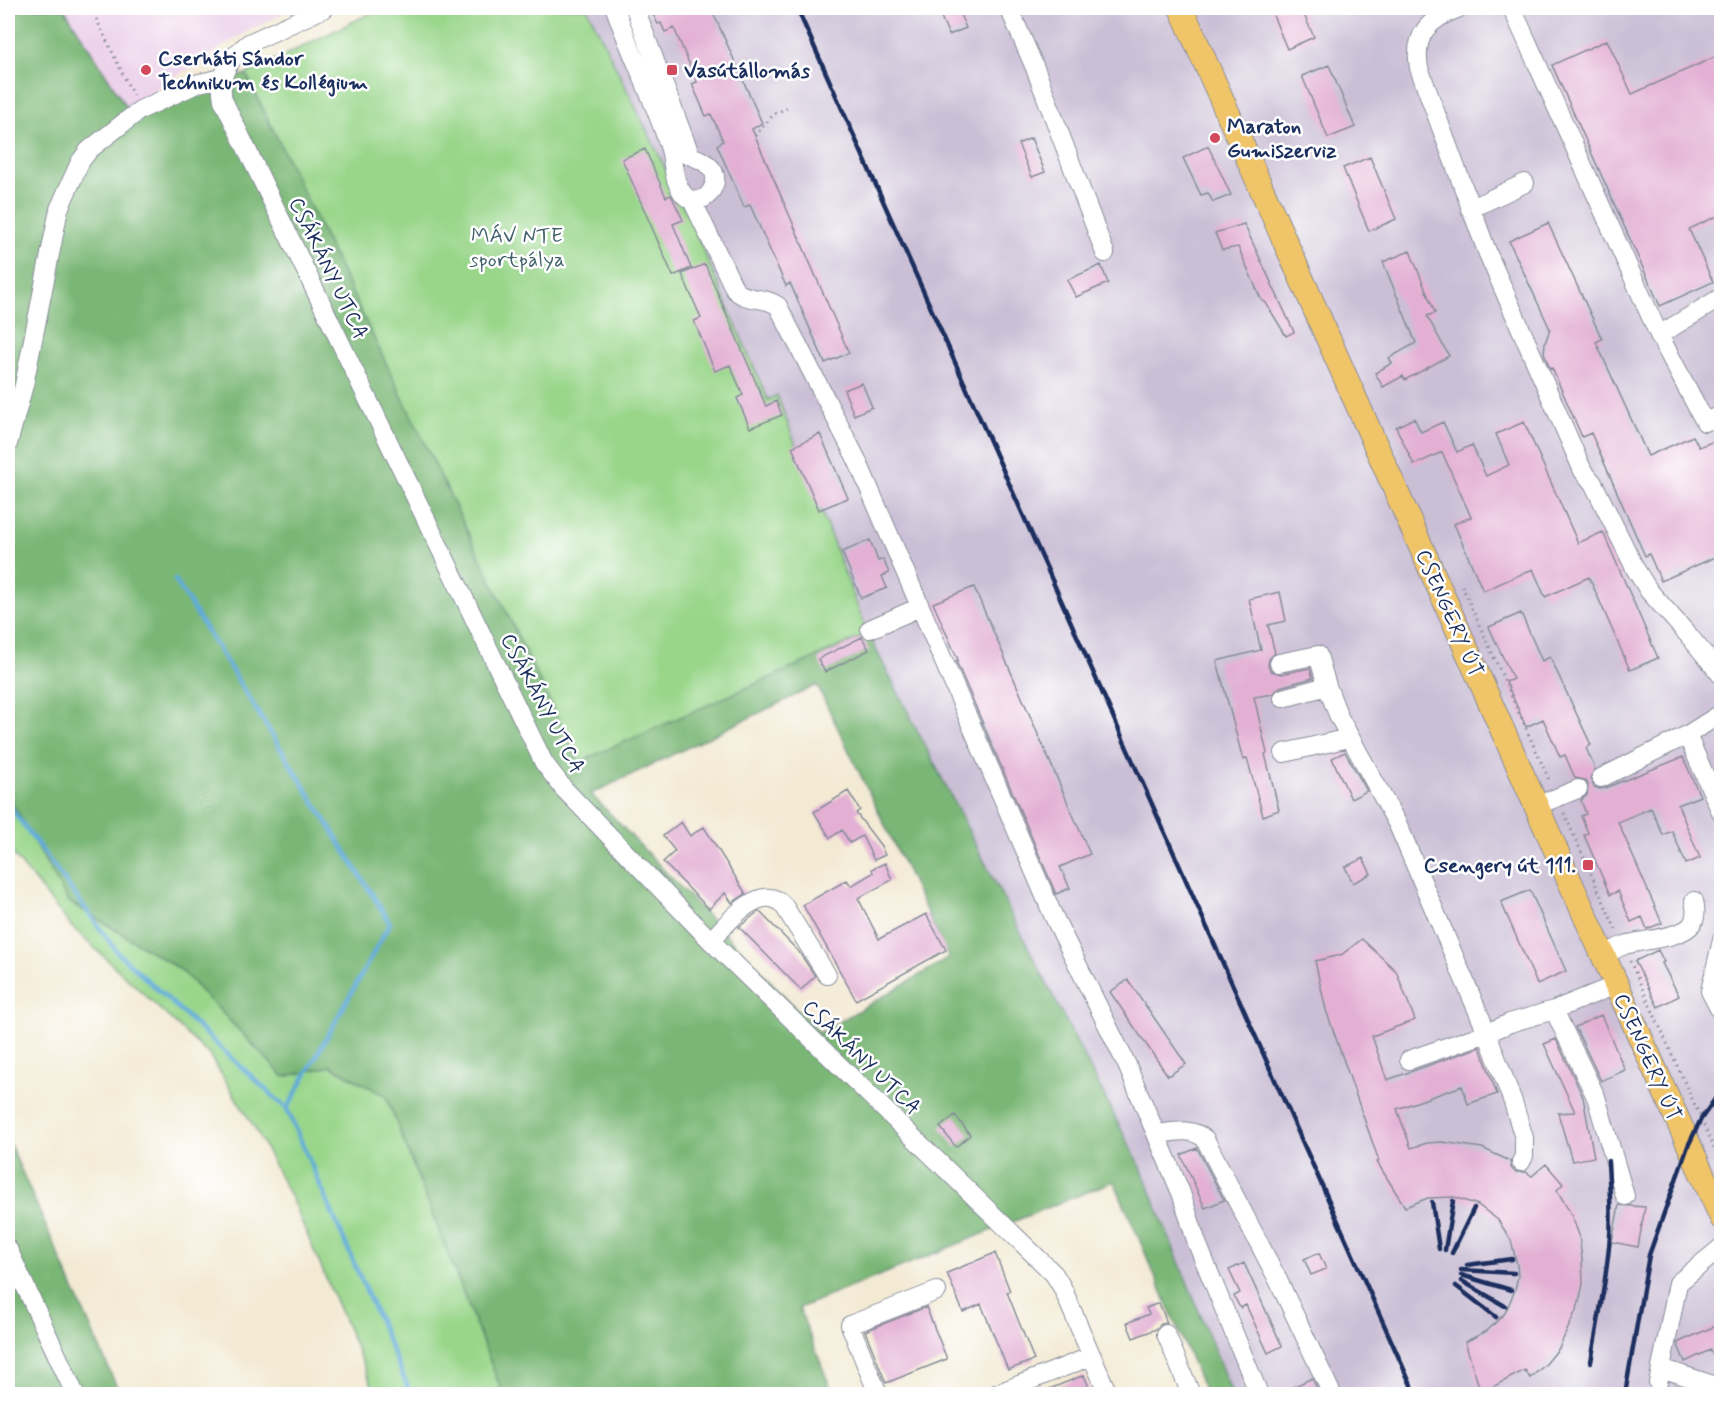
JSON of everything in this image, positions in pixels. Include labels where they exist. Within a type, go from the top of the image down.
[{"type":"main road","name":"CSENGERY ÚT","points":[[1181,8],[1722,1218]]},
{"type":"street","points":[[8,444],[24,384],[59,209],[74,174],[88,150],[140,110],[198,83],[222,78],[233,56],[249,44],[325,8]]},
{"type":"street","points":[[615,8],[670,150],[678,185],[692,200],[735,290],[740,295],[778,306],[857,460],[1053,915],[1127,1065],[1157,1134],[1181,1193],[1197,1243],[1259,1395]]},
{"type":"street","points":[[635,8],[690,154]]},
{"type":"street","points":[[1009,8],[1035,68],[1105,253]]},
{"type":"street","points":[[1460,8],[1432,20],[1418,42],[1416,54],[1419,68],[1470,208],[1583,471],[1593,483],[1636,570],[1665,611],[1722,676]]},
{"type":"street","points":[[1512,8],[1659,335],[1705,422],[1722,415]]},
{"type":"street","name":"CSÁKÁNY UTCA","points":[[222,78],[222,91],[227,110],[544,763],[564,789],[711,941],[1054,1274],[1062,1287],[1108,1395]]},
{"type":"street","points":[[670,150],[690,154],[708,165],[714,176],[712,189],[706,197],[697,201],[692,200]]},
{"type":"street","points":[[1470,208],[1525,183]]},
{"type":"street","points":[[1659,335],[1722,297]]},
{"type":"street","points":[[870,629],[920,607]]},
{"type":"street","points":[[1279,663],[1318,655],[1327,686],[1349,738],[1398,825],[1487,1033],[1514,1102],[1524,1138],[1525,1148],[1521,1162]]},
{"type":"street","points":[[1283,698],[1327,686]]},
{"type":"street","points":[[1601,778],[1687,735],[1722,712]]},
{"type":"street","points":[[1687,735],[1722,814]]},
{"type":"street","points":[[1284,753],[1349,738]]},
{"type":"street","points":[[1536,806],[1578,789]]},
{"type":"street","points":[[711,941],[734,915],[752,902],[760,899],[775,899],[784,906],[826,975]]},
{"type":"street","points":[[1604,955],[1623,945],[1683,932],[1692,926],[1696,912],[1694,902]]},
{"type":"street","points":[[1722,940],[1710,990],[1722,1014]]},
{"type":"street","points":[[1409,1060],[1509,1023],[1554,1010],[1616,985]]},
{"type":"street","points":[[1554,1010],[1596,1097],[1625,1196]]},
{"type":"street","points":[[1157,1134],[1191,1131],[1205,1139],[1278,1280],[1332,1395]]},
{"type":"street","points":[[1722,1247],[1678,1283],[1659,1376],[1722,1384]]},
{"type":"street","points":[[8,1249],[75,1395]]},
{"type":"street","points":[[878,1395],[850,1325],[937,1291]]},
{"type":"street","points":[[1166,1334],[1191,1395]]},
{"type":"street","points":[[996,1395],[1092,1356]]},
{"type":"path","points":[[91,8],[140,110]]},
{"type":"path","points":[[755,136],[774,114],[788,108]]},
{"type":"shaded area","name":"Cserháti Sándor Technikum és Kollégium","points":[[64,8],[293,8],[239,36],[127,108]]},
{"type":"shaded area","points":[[587,8],[1721,8],[1721,1394],[1232,1394],[1142,1170],[868,634],[777,395],[768,400],[689,217]]},
{"type":"green space","points":[[8,8],[64,8],[127,108],[246,74],[579,762],[868,634],[1142,1170],[1232,1394],[1206,1394],[1114,1181],[799,1308],[833,1394],[503,1394],[386,1096],[331,1066],[284,1077],[180,969],[68,901],[8,795]],"holes":[[[817,685],[949,958],[820,1033],[591,794]]]},
{"type":"green space","name":"MÁV NTE sportpálya","points":[[381,8],[587,8],[689,217],[768,400],[777,395],[868,634],[579,763],[246,74]]},
{"type":"green space","points":[[8,795],[68,901],[180,969],[284,1077],[330,1066],[386,1096],[503,1394],[376,1394],[293,1202],[256,1130],[210,1056],[71,926],[8,848]]},
{"type":"green space","points":[[8,1140],[120,1394],[8,1394]]},
{"type":"building","points":[[650,8],[711,8],[762,123],[752,129],[849,353],[825,363],[790,283],[786,286],[750,205],[744,207],[717,145],[723,141],[711,114],[706,116],[692,84],[697,82],[674,28],[665,32]]},
{"type":"building","points":[[937,8],[957,8],[966,28],[949,35]]},
{"type":"building","points":[[1270,8],[1301,8],[1314,37],[1287,49]]},
{"type":"building","points":[[1607,40],[1632,94],[1722,54],[1722,214],[1689,229],[1713,282],[1660,306],[1552,65]]},
{"type":"building","points":[[1329,65],[1355,127],[1328,138],[1302,76]]},
{"type":"building","points":[[1031,138],[1045,172],[1032,177],[1018,144]]},
{"type":"building","points":[[1208,146],[1231,195],[1213,202],[1208,193],[1201,195],[1183,158]]},
{"type":"building","points":[[645,149],[666,197],[671,195],[683,220],[673,224],[691,268],[673,276],[622,159]]},
{"type":"building","points":[[1370,157],[1396,219],[1369,231],[1343,168]]},
{"type":"building","points":[[1548,223],[1602,339],[1596,342],[1648,456],[1693,436],[1699,447],[1722,438],[1722,554],[1661,581],[1649,554],[1645,556],[1591,433],[1582,437],[1544,353],[1550,329],[1509,241]]},
{"type":"building","points":[[1244,224],[1294,332],[1286,336],[1266,303],[1261,299],[1238,247],[1222,250],[1215,233]]},
{"type":"building","points":[[1410,251],[1435,313],[1427,316],[1449,356],[1405,380],[1403,376],[1383,387],[1375,373],[1392,363],[1389,358],[1416,343],[1383,262]]},
{"type":"building","points":[[705,264],[766,406],[776,401],[782,415],[750,428],[737,398],[743,395],[730,365],[715,371],[694,321],[701,318],[682,274]]},
{"type":"building","points":[[1101,265],[1108,283],[1076,297],[1067,280]]},
{"type":"building","points":[[862,383],[872,407],[854,415],[844,390]]},
{"type":"building","points":[[1414,418],[1421,432],[1443,422],[1457,452],[1472,445],[1486,476],[1509,465],[1496,434],[1524,422],[1578,543],[1603,532],[1658,658],[1630,670],[1589,577],[1545,597],[1533,569],[1483,591],[1454,524],[1471,517],[1442,452],[1414,465],[1396,427]]},
{"type":"building","points":[[820,434],[848,498],[819,510],[792,447]]},
{"type":"building","points":[[870,540],[878,561],[883,559],[889,573],[882,576],[887,588],[861,598],[842,552]]},
{"type":"building","points":[[974,587],[1090,854],[1060,867],[1070,888],[1056,894],[933,603]]},
{"type":"building","points":[[1280,592],[1286,621],[1268,625],[1275,653],[1269,659],[1268,666],[1271,671],[1281,674],[1310,668],[1313,678],[1280,687],[1273,694],[1254,697],[1279,810],[1263,816],[1247,758],[1243,760],[1217,661],[1261,650],[1249,599]]},
{"type":"building","points":[[1521,613],[1542,661],[1550,657],[1591,745],[1586,748],[1595,769],[1590,778],[1594,787],[1605,788],[1683,757],[1700,796],[1678,805],[1700,858],[1686,864],[1672,831],[1663,835],[1651,808],[1618,822],[1662,923],[1647,929],[1642,917],[1631,922],[1618,891],[1610,895],[1584,835],[1588,833],[1581,816],[1586,814],[1581,800],[1587,795],[1588,784],[1584,780],[1575,778],[1565,755],[1560,757],[1543,719],[1526,727],[1506,682],[1513,679],[1489,627]]},
{"type":"building","points":[[862,637],[869,650],[825,672],[818,659]]},
{"type":"building","points":[[1345,752],[1367,791],[1351,799],[1332,758]]},
{"type":"building","points":[[848,791],[860,810],[856,813],[881,846],[885,855],[874,860],[862,836],[850,843],[842,830],[830,838],[814,812]]},
{"type":"building","points":[[681,822],[690,836],[704,827],[746,894],[732,903],[725,893],[709,909],[663,862],[675,851],[663,836]]},
{"type":"building","points":[[1363,858],[1371,874],[1353,883],[1345,867]]},
{"type":"building","points":[[885,863],[892,880],[858,898],[879,939],[926,914],[946,950],[856,1000],[803,905],[847,880],[851,886],[873,873],[872,869]]},
{"type":"building","points":[[1530,890],[1566,971],[1537,984],[1501,902]]},
{"type":"building","points":[[759,911],[799,952],[815,976],[801,990],[739,927]]},
{"type":"building","points":[[1362,939],[1396,971],[1415,1020],[1372,1036],[1387,1080],[1480,1047],[1497,1094],[1468,1104],[1462,1086],[1397,1109],[1411,1148],[1427,1143],[1442,1142],[1482,1148],[1510,1161],[1511,1168],[1515,1172],[1526,1172],[1532,1176],[1546,1164],[1563,1184],[1557,1190],[1571,1214],[1579,1235],[1583,1284],[1578,1306],[1559,1348],[1530,1378],[1525,1370],[1481,1393],[1465,1342],[1487,1331],[1505,1313],[1515,1290],[1518,1276],[1511,1240],[1498,1220],[1478,1205],[1454,1197],[1428,1198],[1405,1207],[1377,1162],[1379,1161],[1326,1010],[1315,961],[1341,955]]},
{"type":"building","points":[[1658,950],[1679,996],[1658,1007],[1635,961]]},
{"type":"building","points":[[1128,980],[1186,1064],[1168,1076],[1110,992]]},
{"type":"building","points":[[1601,1015],[1625,1070],[1601,1081],[1575,1027]]},
{"type":"building","points":[[1556,1039],[1583,1097],[1594,1157],[1572,1161],[1558,1113],[1575,1112],[1544,1044]]},
{"type":"building","points":[[955,1115],[970,1135],[956,1147],[940,1127]]},
{"type":"building","points":[[1197,1148],[1224,1200],[1205,1208],[1181,1155]]},
{"type":"building","points":[[1619,1205],[1645,1207],[1638,1247],[1612,1242]]},
{"type":"building","points":[[995,1253],[1010,1291],[1007,1292],[1034,1360],[1008,1370],[981,1304],[963,1312],[947,1273]]},
{"type":"building","points":[[1319,1253],[1326,1269],[1311,1275],[1304,1259]]},
{"type":"building","points":[[1244,1263],[1282,1346],[1268,1353],[1246,1305],[1240,1308],[1234,1296],[1240,1293],[1229,1270]]},
{"type":"building","points":[[1159,1303],[1167,1323],[1133,1338],[1127,1323],[1149,1314],[1146,1308]]},
{"type":"building","points":[[926,1307],[947,1359],[886,1383],[865,1331]]},
{"type":"building","points":[[1722,1323],[1722,1373],[1710,1350],[1685,1362],[1677,1343]]},
{"type":"building","points":[[1084,1375],[1092,1395],[1037,1394]]},
{"type":"building","points":[[1312,1378],[1320,1395],[1276,1395]]},
{"type":"waterway","points":[[175,580],[390,923],[287,1109]]},
{"type":"waterway","points":[[8,804],[118,953],[287,1109],[411,1394]]},
{"type":"railway","points":[[797,8],[1415,1394]]},
{"type":"railway","points":[[1625,1394],[1649,1255],[1688,1146],[1701,1119],[1722,1089]]},
{"type":"railway","points":[[1591,1362],[1605,1283],[1610,1236],[1608,1161]]},
{"type":"railway","points":[[1445,1250],[1453,1201]]},
{"type":"railway","points":[[1432,1202],[1439,1249]]},
{"type":"railway","points":[[1452,1253],[1474,1208]]},
{"type":"railway","points":[[1467,1265],[1512,1259]]},
{"type":"railway","points":[[1461,1270],[1514,1273]]},
{"type":"railway","points":[[1461,1275],[1511,1290]]},
{"type":"railway","points":[[1462,1281],[1505,1306]]},
{"type":"railway","points":[[1456,1286],[1496,1317]]},
{"type":"place","name":"Cserháti Sándor Technikum és Kollégium","points":[[146,70]]},
{"type":"place","name":"Vasútállomás","points":[[672,70]]},
{"type":"place","name":"Maraton Gumiszerviz","points":[[1215,138]]},
{"type":"place","name":"Csengery út 111.","points":[[1588,865]]}]
